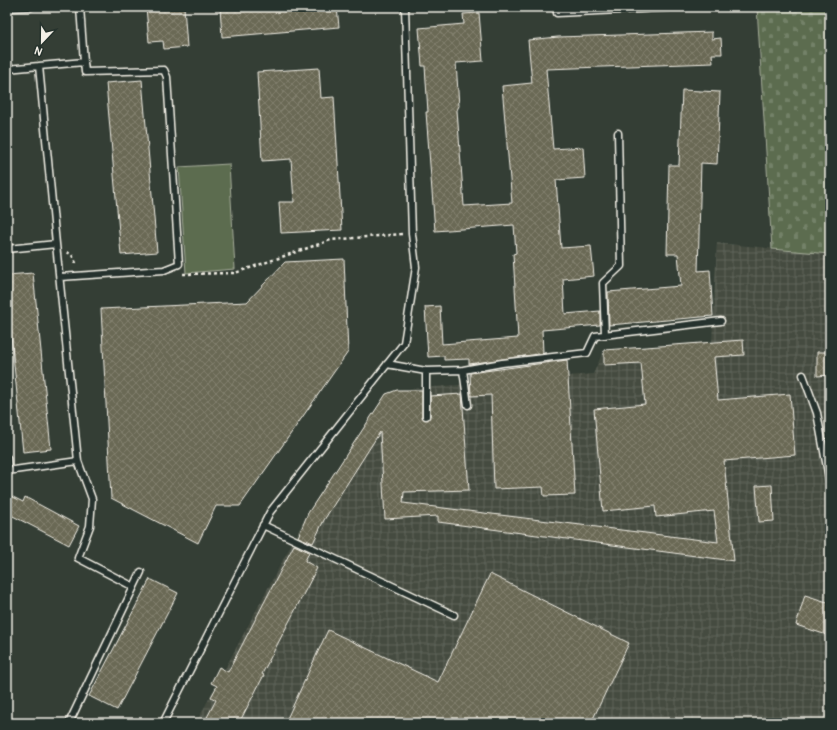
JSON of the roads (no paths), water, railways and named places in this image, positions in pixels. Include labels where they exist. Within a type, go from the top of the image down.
[{"type":"lane","points":[[7,8],[31,7]]},
{"type":"lane","points":[[60,277],[164,270],[179,264],[166,77],[164,70],[85,72],[80,7]]},
{"type":"lane","points":[[163,723],[270,512],[404,343],[416,267],[412,234],[405,7]]},
{"type":"lane","points":[[556,7],[557,13],[682,7]]},
{"type":"lane","points":[[7,69],[84,62]]},
{"type":"lane","points":[[39,66],[78,461],[92,499],[90,526],[78,558],[134,587]]},
{"type":"lane","points":[[604,335],[603,283],[621,266],[618,133]]},
{"type":"lane","points":[[7,249],[56,244]]},
{"type":"lane","points":[[387,364],[426,371],[463,370],[502,363],[587,354],[595,336],[721,321]]},
{"type":"lane","points":[[463,370],[468,405]]},
{"type":"lane","points":[[426,371],[426,416]]},
{"type":"lane","points":[[803,375],[817,413],[830,484]]},
{"type":"lane","points":[[7,458],[8,471],[78,461]]},
{"type":"lane","points":[[263,525],[454,615]]},
{"type":"lane","points":[[69,723],[141,572]]}]
